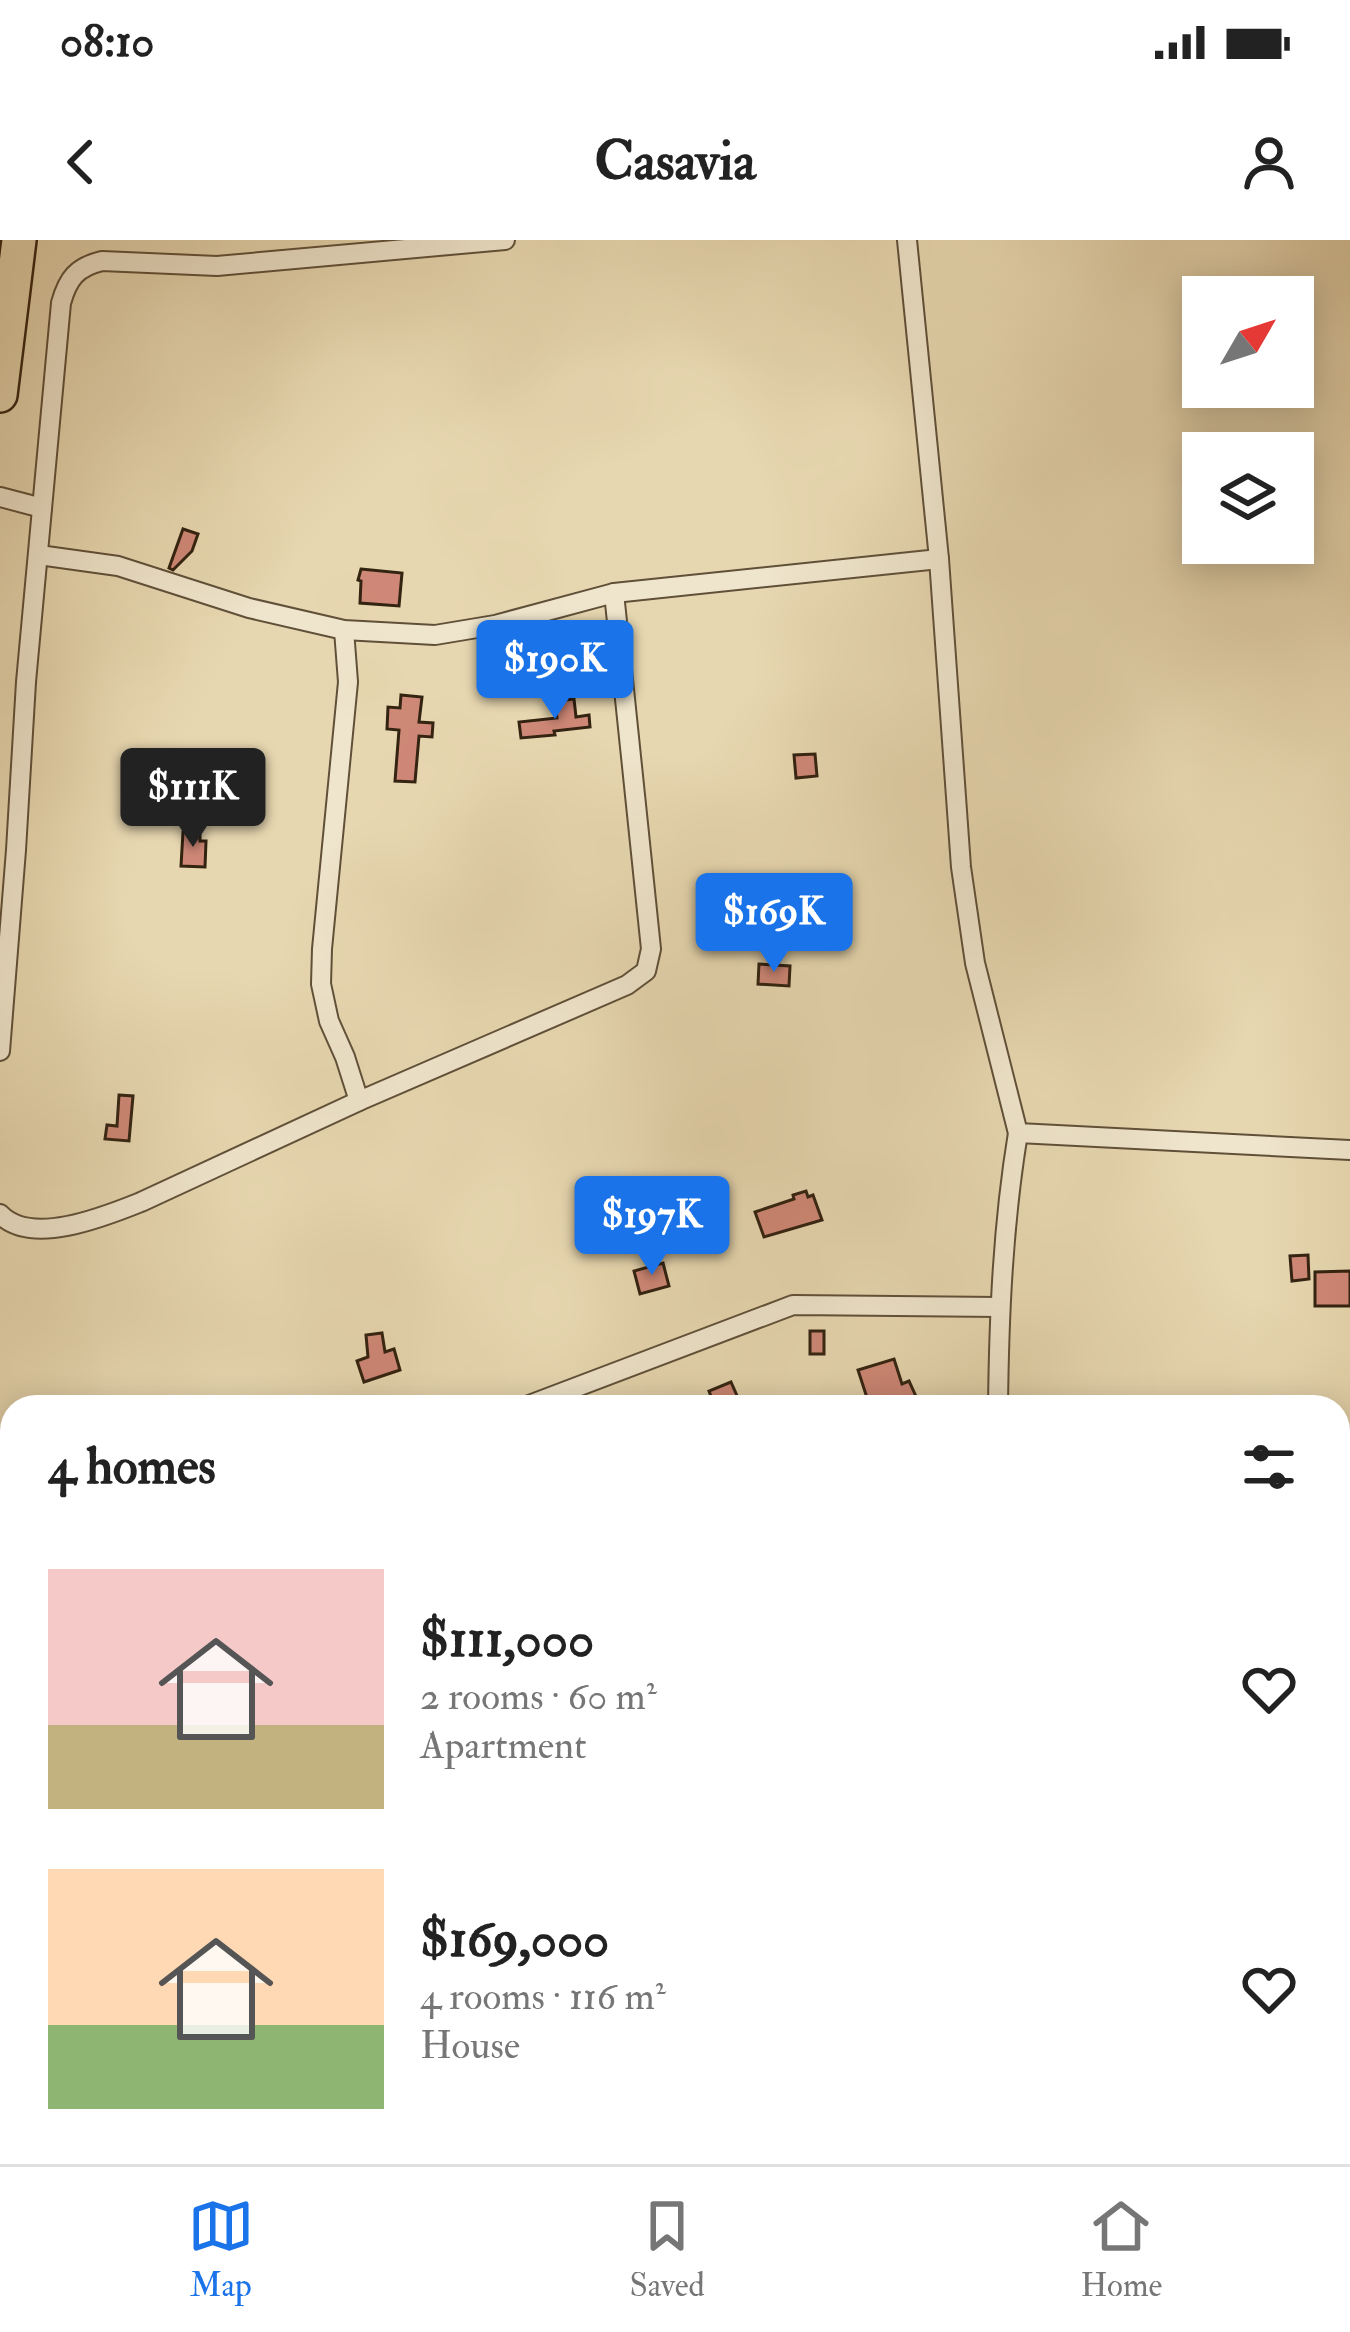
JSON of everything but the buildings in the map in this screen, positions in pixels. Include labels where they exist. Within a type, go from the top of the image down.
[{"type":"highway","points":[[0,395],[19,240]]},
{"type":"street","points":[[265,262],[268,240]]},
{"type":"street","points":[[0,1051],[26,682],[66,283],[86,265],[102,261],[217,266],[505,240]]},
{"type":"street","points":[[908,240],[939,559],[961,867],[975,963],[1018,1133],[999,1307],[998,1395]]},
{"type":"street","points":[[0,497],[42,508]]},
{"type":"street","points":[[39,555],[118,566],[248,608],[344,631],[435,635],[495,625],[614,592],[939,559]]},
{"type":"street","points":[[0,1214],[15,1225],[33,1228],[71,1226],[106,1216],[627,985],[646,970],[651,949],[614,592]]},
{"type":"street","points":[[344,631],[348,682],[321,984],[358,1101]]},
{"type":"street","points":[[1018,1133],[1350,1150]]},
{"type":"street","points":[[556,1395],[793,1305],[999,1307]]}]
